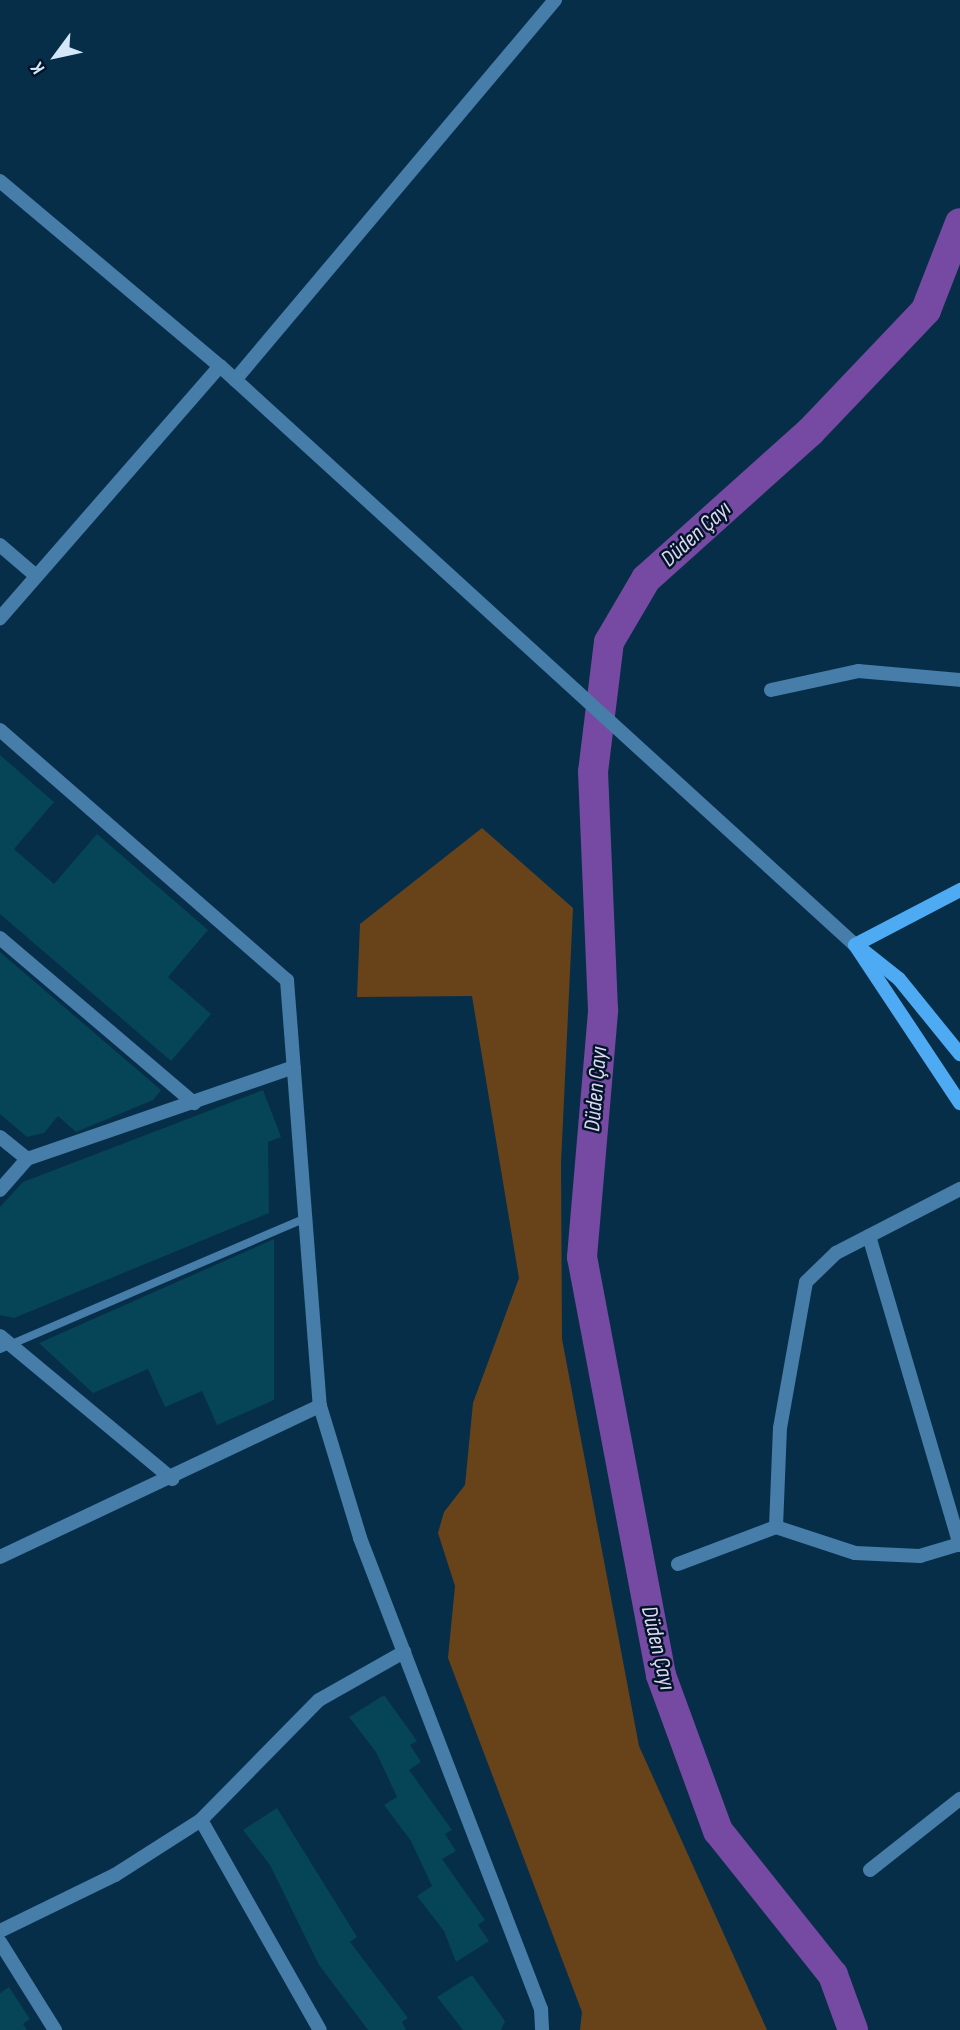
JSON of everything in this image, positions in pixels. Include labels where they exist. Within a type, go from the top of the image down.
[{"type":"main road","points":[[855,945],[960,890]]},
{"type":"main road","points":[[855,945],[899,978],[960,1054]]},
{"type":"main road","points":[[855,945],[960,1103]]},
{"type":"street","points":[[235,380],[555,0]]},
{"type":"street","points":[[0,181],[220,366],[553,673],[659,765],[855,945]]},
{"type":"street","points":[[0,618],[220,366]]},
{"type":"street","points":[[0,545],[36,576]]},
{"type":"street","points":[[771,690],[858,671],[960,680]]},
{"type":"street","points":[[0,730],[286,980],[320,1406],[404,1652],[541,2009],[542,2030]]},
{"type":"street","points":[[0,938],[194,1103]]},
{"type":"street","points":[[0,1190],[27,1160],[294,1067]]},
{"type":"street","points":[[0,1136],[27,1160]]},
{"type":"street","points":[[776,1527],[780,1428],[799,1298],[822,1265],[869,1236],[960,1189]]},
{"type":"street","points":[[678,1564],[776,1527],[855,1553],[920,1556],[960,1544],[869,1236]]},
{"type":"street","points":[[3,1343],[172,1479]]},
{"type":"street","points":[[0,1558],[172,1479],[320,1406]]},
{"type":"street","points":[[0,1931],[115,1875],[201,1820],[319,1700],[404,1652]]},
{"type":"street","points":[[870,1870],[960,1799]]},
{"type":"street","points":[[201,1820],[320,2030]]},
{"type":"street","points":[[0,1942],[55,2030]]},
{"type":"lane","points":[[3,1343],[306,1219]]},
{"type":"shaded area","points":[[482,828],[573,908],[561,1163],[562,1339],[639,1746],[767,2030],[580,2030],[582,2012],[448,1658],[455,1586],[438,1533],[444,1512],[465,1485],[473,1403],[519,1278],[472,996],[357,997],[360,924]]},
{"type":"building","points":[[0,755],[54,802],[14,849],[54,884],[97,834],[208,930],[168,977],[211,1014],[171,1061],[0,914]]},
{"type":"building","points":[[0,952],[161,1090],[153,1100],[76,1132],[58,1116],[44,1133],[27,1137],[0,1114]]},
{"type":"building","points":[[263,1090],[281,1137],[268,1142],[269,1213],[14,1318],[0,1315],[0,1207],[23,1182]]},
{"type":"building","points":[[274,1239],[274,1400],[217,1425],[202,1391],[165,1407],[148,1369],[93,1393],[39,1343]]},
{"type":"building","points":[[384,1695],[417,1741],[410,1745],[421,1762],[409,1770],[452,1830],[445,1834],[456,1851],[442,1859],[485,1920],[478,1925],[489,1941],[456,1962],[444,1931],[417,1896],[432,1886],[411,1841],[384,1805],[397,1797],[376,1752],[349,1717]]},
{"type":"building","points":[[277,1808],[357,1937],[350,1942],[408,2018],[402,2022],[406,2030],[368,2030],[319,1965],[270,1865],[243,1830]]},
{"type":"building","points":[[472,1975],[505,2021],[501,2030],[463,2030],[437,1997]]},
{"type":"building","points":[[9,1987],[30,2019],[23,2024],[27,2030],[0,2030],[0,1993]]},
{"type":"waterway","name":"Düden Çayı","points":[[853,2030],[833,1975],[718,1831],[661,1675],[582,1257],[603,1010],[593,772],[609,642],[646,579],[810,432],[926,310],[960,223]]}]
